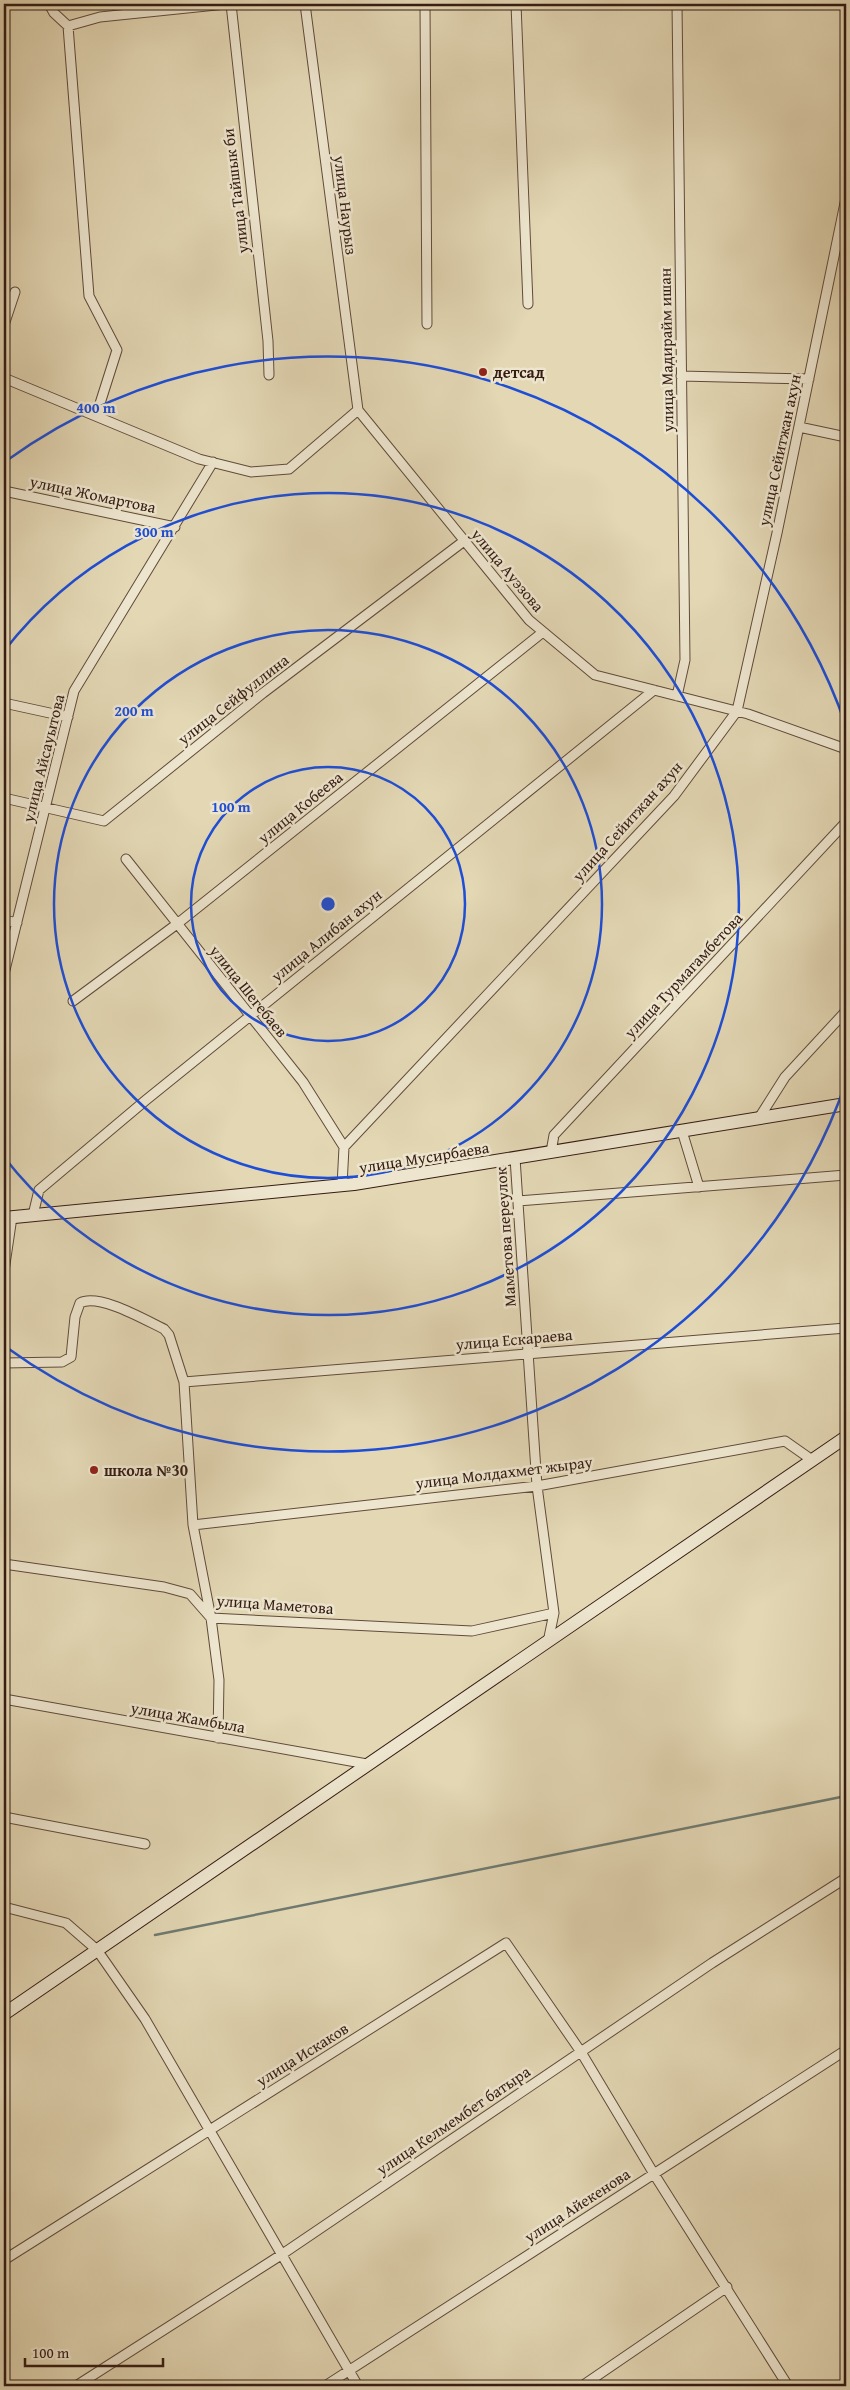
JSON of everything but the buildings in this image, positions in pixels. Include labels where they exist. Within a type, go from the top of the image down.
[{"type":"main road","name":"улица Мусирбаева","points":[[8,1218],[342,1186],[846,1104]]},
{"type":"main road","points":[[4,2014],[846,1437]]},
{"type":"street","points":[[49,4],[54,13],[68,26],[89,296],[117,350],[96,416]]},
{"type":"street","points":[[68,26],[100,17],[226,4]]},
{"type":"street","name":"улица Тайшык би","points":[[230,4],[235,63],[268,341],[269,375]]},
{"type":"street","name":"улица Наурыз","points":[[305,4],[358,410]]},
{"type":"street","points":[[425,4],[427,324]]},
{"type":"street","points":[[516,4],[528,304]]},
{"type":"street","name":"улица Мадирайм ишан","points":[[677,4],[685,660],[678,696]]},
{"type":"street","name":"улица Сейитжан ахун","points":[[344,1147],[674,796],[736,711],[799,427],[846,198]]},
{"type":"street","points":[[4,326],[15,292]]},
{"type":"street","points":[[681,376],[809,379]]},
{"type":"street","points":[[4,378],[199,459],[251,472],[289,469],[358,410]]},
{"type":"street","name":"улица Ауэзова","points":[[358,410],[529,620],[595,674],[736,711],[846,749]]},
{"type":"street","points":[[799,427],[846,437]]},
{"type":"street","name":"улица Айсауытова","points":[[4,974],[74,691],[213,462]]},
{"type":"street","name":"улица Жомартова","points":[[4,491],[175,527]]},
{"type":"street","name":"улица Сейфуллина","points":[[4,798],[104,821],[263,693],[464,541]]},
{"type":"street","name":"улица Кобеева","points":[[73,1001],[177,924],[543,632]]},
{"type":"street","name":"улица Алибан ахун","points":[[34,1215],[39,1190],[250,1016],[654,690]]},
{"type":"street","points":[[4,703],[68,717]]},
{"type":"street","name":"улица Турмагамбетова","points":[[550,1152],[554,1135],[846,822]]},
{"type":"street","name":"улица Шегебаев","points":[[126,858],[302,1082],[344,1147]]},
{"type":"street","points":[[4,920],[17,923]]},
{"type":"street","points":[[759,1118],[785,1077],[846,1011]]},
{"type":"street","points":[[682,1131],[699,1187]]},
{"type":"street","points":[[342,1186],[344,1147]]},
{"type":"street","name":"Маметова переулок","points":[[515,1158],[537,1486],[554,1613],[548,1642]]},
{"type":"street","points":[[518,1201],[846,1175]]},
{"type":"street","points":[[4,1233],[8,1218]]},
{"type":"street","points":[[4,1271],[8,1218]]},
{"type":"street","points":[[4,1363],[62,1362],[70,1357],[75,1317],[80,1303],[85,1300],[98,1301],[164,1329],[169,1336],[184,1382],[193,1525],[211,1618],[219,1680],[218,1738]]},
{"type":"street","name":"улица Ескараева","points":[[184,1382],[528,1352],[846,1328]]},
{"type":"street","name":"улица Молдахмет жырау","points":[[193,1525],[537,1486],[785,1441],[812,1460]]},
{"type":"street","name":"улица Маметова","points":[[4,1564],[164,1587],[190,1594],[211,1618],[472,1631],[554,1613]]},
{"type":"street","name":"улица Жамбыла","points":[[4,1699],[367,1764]]},
{"type":"street","points":[[4,1817],[146,1844]]},
{"type":"street","name":"улица Келмембет батыра","points":[[76,2386],[281,2255],[712,1963],[846,1878]]},
{"type":"street","points":[[4,1907],[66,1923],[97,1950],[145,2019],[358,2386]]},
{"type":"street","name":"улица Искаков","points":[[4,2260],[506,1943],[581,2052]]},
{"type":"street","name":"улица Айекенова","points":[[325,2386],[846,2050]]},
{"type":"street","points":[[581,2052],[654,2174],[788,2386]]},
{"type":"street","points":[[582,2386],[727,2288]]},
{"type":"waterway","points":[[155,1935],[846,1796]]},
{"type":"place","name":"детсад","points":[[483,372]]},
{"type":"place","name":"школа №30","points":[[94,1470]]}]
